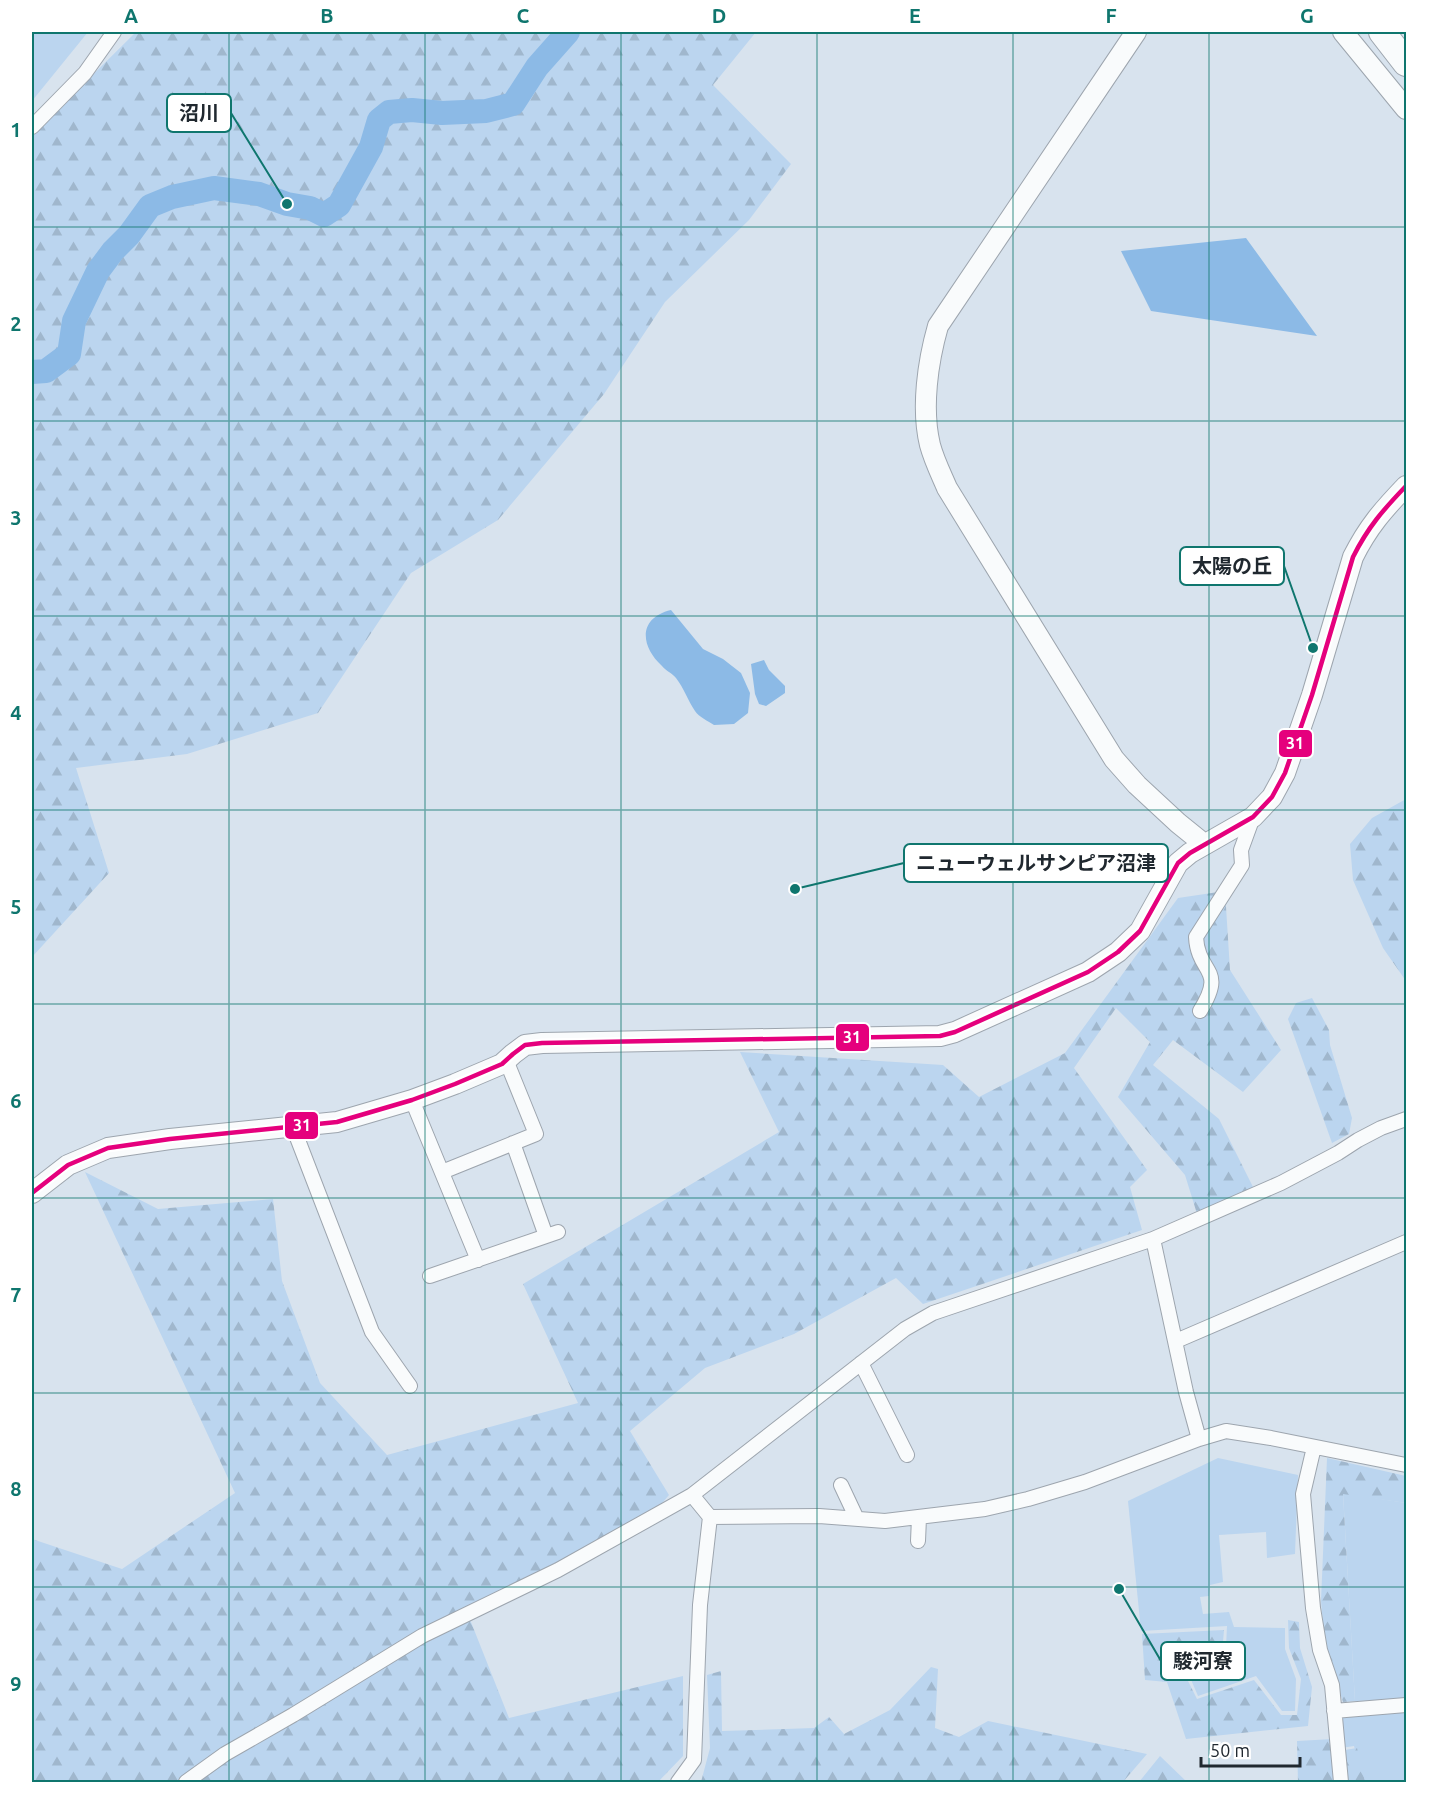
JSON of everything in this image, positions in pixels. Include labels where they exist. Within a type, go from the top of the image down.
[{"type":"highway","points":[[1382,32],[1407,63]]},
{"type":"highway","points":[[1401,32],[1407,38]]},
{"type":"street","points":[[32,127],[85,73],[114,32]]},
{"type":"street","points":[[1136,32],[938,326],[932,347],[925,408],[926,427],[930,446],[947,488],[1114,759],[1137,785],[1204,844]]},
{"type":"street","points":[[1343,32],[1407,109]]},
{"type":"street","points":[[32,1193],[68,1165],[108,1148],[170,1139],[337,1122],[412,1100],[488,1070],[525,1045],[940,1036],[955,1032],[1088,972],[1118,952],[1140,931],[1178,863],[1204,844],[1253,818],[1272,797],[1285,773],[1312,695],[1353,557],[1377,516],[1407,486]]},
{"type":"street","points":[[1200,1011],[1212,986],[1212,975],[1196,949],[1196,937],[1242,865],[1241,850],[1253,818]]},
{"type":"street","points":[[442,1172],[536,1134],[506,1060]]},
{"type":"street","points":[[412,1100],[478,1260]]},
{"type":"street","points":[[186,1782],[225,1754],[422,1636],[558,1569],[692,1495],[905,1329],[933,1313],[1153,1239],[1281,1184],[1366,1136],[1407,1119]]},
{"type":"street","points":[[292,1127],[372,1332],[410,1386]]},
{"type":"street","points":[[430,1276],[552,1234],[513,1143]]},
{"type":"street","points":[[1153,1239],[1186,1392],[1199,1439]]},
{"type":"street","points":[[1176,1341],[1407,1242]]},
{"type":"street","points":[[861,1363],[907,1455]]},
{"type":"street","points":[[710,1517],[819,1516],[885,1521],[985,1509],[1085,1482],[1226,1431],[1407,1466]]},
{"type":"street","points":[[1314,1447],[1304,1494],[1312,1608],[1320,1650],[1332,1685],[1341,1782]]},
{"type":"street","points":[[842,1485],[857,1519]]},
{"type":"street","points":[[678,1782],[694,1760],[700,1605],[710,1517],[692,1495]]},
{"type":"street","points":[[918,1541],[919,1518]]},
{"type":"street","points":[[1334,1711],[1407,1705]]},
{"type":"green space","points":[[32,32],[88,32],[32,101]]},
{"type":"green space","points":[[136,32],[756,32],[713,85],[791,164],[749,220],[665,302],[604,394],[498,520],[411,573],[318,713],[187,754],[76,768],[109,873],[32,957],[32,135]]},
{"type":"green space","points":[[1406,799],[1406,981],[1383,948],[1353,880],[1350,844],[1372,818]]},
{"type":"green space","points":[[1225,891],[1230,970],[1281,1050],[1243,1092],[1173,1040],[1153,1065],[1219,1119],[1255,1191],[1198,1217],[1185,1175],[1118,1097],[1150,1042],[1116,1008],[1074,1068],[1147,1170],[1130,1187],[1142,1230],[923,1304],[896,1278],[794,1334],[705,1368],[630,1431],[669,1495],[658,1508],[467,1612],[509,1718],[683,1676],[683,1756],[658,1782],[32,1782],[32,1539],[122,1569],[235,1493],[85,1172],[158,1209],[273,1199],[282,1281],[320,1383],[387,1455],[578,1403],[523,1284],[779,1132],[740,1052],[943,1065],[979,1097],[1065,1053],[1178,898]]},
{"type":"green space","points":[[1312,998],[1329,1030],[1330,1045],[1352,1118],[1349,1134],[1332,1143],[1288,1019],[1296,1003]]},
{"type":"green space","points":[[1218,1458],[1298,1475],[1295,1554],[1267,1558],[1266,1532],[1219,1535],[1223,1582],[1210,1585],[1209,1596],[1200,1597],[1203,1614],[1229,1612],[1234,1627],[1285,1628],[1285,1649],[1296,1679],[1295,1711],[1282,1711],[1256,1676],[1198,1696],[1189,1675],[1225,1669],[1227,1626],[1141,1631],[1128,1501]]},
{"type":"green space","points":[[1327,1458],[1406,1476],[1406,1503],[1343,1494],[1355,1701],[1343,1702],[1325,1647],[1321,1601]]},
{"type":"green space","points":[[1343,1493],[1406,1503],[1406,1700],[1355,1701]]},
{"type":"green space","points":[[1288,1620],[1299,1622],[1300,1648],[1312,1687],[1308,1726],[1186,1739],[1167,1682],[1145,1680],[1142,1634],[1224,1630],[1221,1666],[1183,1671],[1197,1699],[1254,1680],[1281,1715],[1297,1715],[1301,1679],[1289,1648]]},
{"type":"green space","points":[[931,1667],[938,1669],[935,1728],[959,1737],[988,1721],[1147,1754],[1123,1782],[701,1782],[710,1748],[707,1675],[721,1671],[722,1731],[814,1728],[829,1717],[844,1734],[890,1710]]},
{"type":"green space","points":[[1406,1704],[1406,1782],[1364,1782],[1354,1746],[1341,1748],[1338,1706]]},
{"type":"green space","points":[[1333,1739],[1338,1782],[1298,1782],[1297,1741]]},
{"type":"green space","points":[[1357,1748],[1365,1782],[1348,1782],[1345,1750]]},
{"type":"green space","points":[[1160,1756],[1187,1782],[1139,1782]]},
{"type":"water","points":[[1246,238],[1317,336],[1151,311],[1121,251]]},
{"type":"water","points":[[671,610],[703,649],[723,659],[741,673],[750,693],[748,713],[734,724],[714,725],[699,715],[676,678],[649,650],[646,642],[648,626],[660,614]]},
{"type":"water","points":[[764,660],[769,670],[785,686],[785,693],[766,706],[759,704],[755,694],[751,664]]},
{"type":"waterway","points":[[32,372],[46,371],[69,354],[74,321],[98,271],[150,206],[172,197],[214,188],[259,194],[287,204],[310,208],[324,215],[339,205],[371,147],[379,120],[389,112],[486,111],[513,104],[537,67],[568,32]]},
{"type":"transit line","name":"31","points":[[32,1193],[68,1165],[108,1148],[170,1139],[337,1122],[412,1100],[455,1084],[502,1064],[525,1045],[940,1036],[955,1032],[1088,972],[1118,952],[1140,931],[1178,863],[1190,853],[1253,817],[1272,797],[1285,773],[1312,695],[1353,557],[1376,519],[1406,486]]},
{"type":"place","name":"沼川","points":[[287,204]]},
{"type":"place","name":"太陽の丘","points":[[1313,648]]},
{"type":"place","name":"ニューウェルサンピア沼津","points":[[795,889]]},
{"type":"place","name":"駿河寮","points":[[1119,1589]]}]
